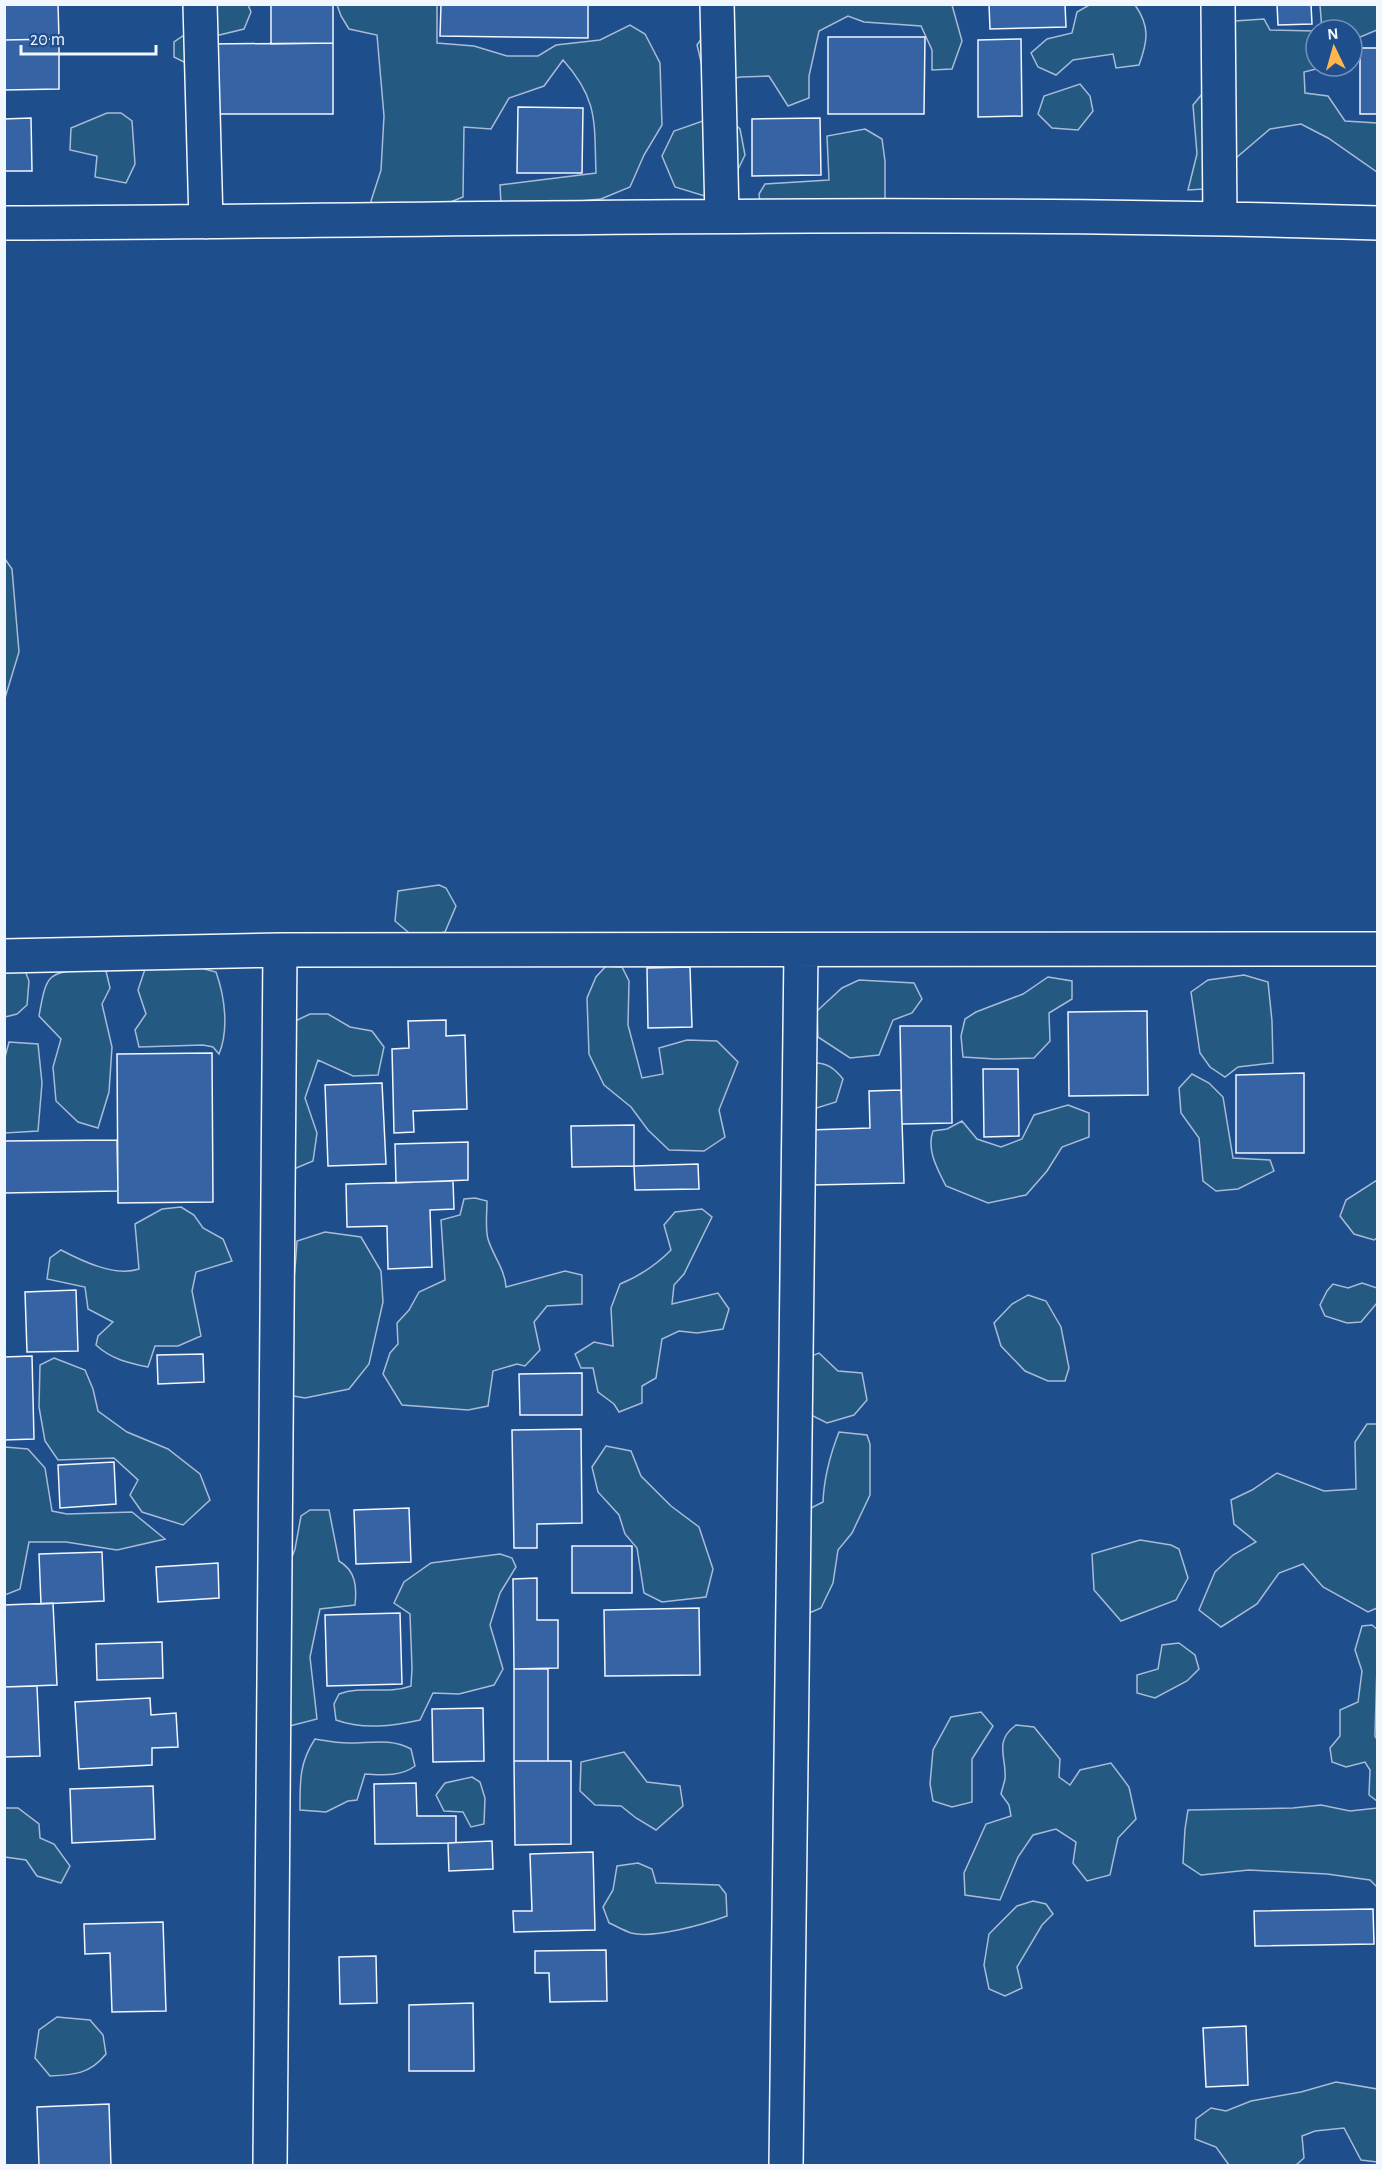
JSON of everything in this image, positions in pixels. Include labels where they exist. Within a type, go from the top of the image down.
[{"type":"street","points":[[200,4],[206,222]]},
{"type":"street","points":[[717,4],[722,216]]},
{"type":"street","points":[[1218,4],[1220,218]]},
{"type":"street","points":[[4,223],[722,216],[1220,218],[1377,223]]},
{"type":"street","points":[[4,956],[280,950],[1377,949]]},
{"type":"street","points":[[270,2166],[280,950]]},
{"type":"street","points":[[786,2166],[801,951]]},
{"type":"shaded area","points":[[713,4],[952,5],[962,41],[952,69],[932,70],[932,50],[921,26],[864,22],[848,16],[819,31],[809,76],[809,98],[788,106],[769,76],[741,77],[706,83],[697,45],[714,21]]},
{"type":"shaded area","points":[[1091,4],[1135,5],[1143,20],[1146,34],[1139,65],[1116,68],[1113,54],[1073,60],[1056,75],[1038,67],[1031,53],[1047,39],[1072,33],[1077,12]]},
{"type":"shaded area","points":[[209,5],[248,5],[251,12],[244,29],[207,38],[188,64],[174,57],[174,42],[190,31]]},
{"type":"shaded area","points":[[337,5],[437,5],[437,43],[474,46],[507,56],[538,56],[556,45],[600,40],[630,25],[645,34],[660,63],[662,125],[644,155],[630,187],[601,199],[530,206],[501,204],[500,185],[596,173],[594,126],[589,100],[575,74],[563,60],[544,86],[509,98],[491,129],[464,127],[463,197],[381,230],[371,201],[381,170],[384,116],[377,35],[349,29]]},
{"type":"shaded area","points":[[1320,5],[1377,5],[1377,30],[1364,35],[1364,18],[1321,18]]},
{"type":"shaded area","points":[[1264,19],[1270,30],[1304,31],[1305,93],[1328,96],[1345,121],[1377,123],[1377,172],[1328,138],[1301,124],[1270,129],[1236,158],[1220,188],[1188,190],[1197,154],[1193,105],[1212,82],[1235,21]]},
{"type":"shaded area","points":[[1080,84],[1090,96],[1093,111],[1078,130],[1052,128],[1038,114],[1044,96]]},
{"type":"shaded area","points":[[107,113],[121,113],[132,121],[135,164],[126,183],[95,177],[97,156],[70,150],[71,128]]},
{"type":"shaded area","points":[[717,116],[731,121],[740,129],[745,155],[730,186],[708,197],[675,187],[662,156],[674,131]]},
{"type":"shaded area","points":[[865,129],[882,139],[885,161],[885,202],[762,220],[759,194],[765,184],[829,180],[827,136]]},
{"type":"shaded area","points":[[5,559],[12,569],[19,652],[5,698]]},
{"type":"shaded area","points":[[439,885],[446,888],[456,906],[445,932],[415,938],[395,921],[398,891]]},
{"type":"shaded area","points":[[146,966],[197,967],[216,972],[225,1013],[224,1035],[219,1054],[213,1047],[203,1045],[139,1047],[135,1030],[146,1014],[138,990]]},
{"type":"shaded area","points":[[606,966],[622,967],[629,981],[628,1025],[642,1078],[663,1074],[659,1048],[687,1040],[717,1041],[738,1062],[719,1110],[725,1137],[704,1151],[669,1150],[648,1130],[631,1107],[604,1085],[589,1054],[587,998],[596,977]]},
{"type":"shaded area","points":[[24,968],[29,981],[27,1005],[17,1014],[5,1017],[5,970]]},
{"type":"shaded area","points":[[95,969],[106,971],[110,988],[102,1004],[112,1047],[109,1092],[98,1128],[78,1122],[56,1101],[53,1067],[61,1039],[39,1016],[45,989],[53,976],[68,971]]},
{"type":"shaded area","points":[[1244,975],[1268,982],[1273,1063],[1238,1067],[1225,1077],[1210,1067],[1200,1053],[1191,992],[1208,980]]},
{"type":"shaded area","points":[[1048,977],[1072,981],[1072,999],[1049,1013],[1050,1041],[1034,1058],[963,1057],[961,1036],[965,1019],[976,1012],[1023,994]]},
{"type":"shaded area","points":[[859,980],[914,983],[922,999],[912,1013],[893,1020],[879,1055],[850,1058],[818,1037],[817,1011],[842,988]]},
{"type":"shaded area","points":[[310,1014],[328,1014],[350,1027],[372,1031],[384,1047],[378,1075],[353,1076],[318,1060],[305,1098],[317,1133],[313,1161],[289,1171],[291,1023]]},
{"type":"shaded area","points":[[9,1042],[38,1044],[42,1083],[38,1131],[5,1133],[4,1061]]},
{"type":"shaded area","points":[[813,1063],[830,1067],[843,1079],[836,1102],[804,1112]]},
{"type":"shaded area","points":[[1192,1074],[1209,1083],[1223,1097],[1233,1158],[1270,1160],[1274,1171],[1238,1189],[1216,1191],[1203,1181],[1199,1138],[1181,1113],[1179,1088]]},
{"type":"shaded area","points":[[1068,1105],[1089,1113],[1089,1137],[1062,1147],[1047,1171],[1026,1195],[988,1203],[946,1186],[932,1153],[933,1131],[947,1129],[962,1121],[977,1139],[1001,1147],[1022,1139],[1034,1115]]},
{"type":"shaded area","points":[[1377,1180],[1378,1237],[1374,1240],[1354,1234],[1340,1216],[1346,1200]]},
{"type":"shaded area","points":[[475,1198],[487,1201],[488,1239],[506,1287],[565,1271],[582,1275],[582,1304],[547,1306],[534,1322],[540,1350],[525,1366],[517,1364],[493,1371],[488,1406],[468,1410],[402,1405],[383,1374],[390,1353],[398,1344],[397,1323],[409,1310],[419,1292],[445,1280],[441,1220],[460,1215],[464,1199]]},
{"type":"shaded area","points":[[181,1207],[194,1215],[203,1228],[223,1239],[232,1261],[196,1272],[192,1291],[201,1336],[178,1346],[155,1346],[148,1367],[120,1360],[96,1345],[98,1336],[113,1322],[88,1309],[85,1287],[47,1279],[50,1258],[61,1250],[109,1269],[130,1271],[139,1269],[135,1224],[162,1209]]},
{"type":"shaded area","points":[[702,1209],[712,1217],[684,1274],[674,1285],[672,1304],[718,1293],[729,1309],[723,1329],[697,1333],[679,1331],[662,1339],[656,1378],[642,1386],[642,1403],[619,1412],[614,1404],[598,1392],[593,1368],[581,1368],[575,1354],[594,1342],[613,1346],[611,1308],[620,1284],[647,1270],[671,1250],[664,1225],[675,1212]]},
{"type":"shaded area","points":[[325,1232],[361,1237],[381,1271],[383,1302],[369,1364],[349,1389],[305,1398],[270,1392],[261,1360],[261,1345],[286,1310],[294,1282],[297,1241]]},
{"type":"shaded area","points":[[1362,1283],[1377,1288],[1377,1303],[1361,1322],[1347,1323],[1325,1316],[1320,1305],[1333,1284],[1348,1288]]},
{"type":"shaded area","points":[[1028,1295],[1046,1301],[1061,1327],[1069,1368],[1065,1381],[1048,1381],[1025,1371],[1001,1346],[994,1323],[1012,1304]]},
{"type":"shaded area","points":[[819,1353],[838,1371],[862,1373],[867,1400],[854,1415],[827,1423],[801,1410],[804,1359]]},
{"type":"shaded area","points":[[54,1358],[85,1370],[93,1389],[98,1411],[127,1432],[168,1449],[200,1474],[210,1500],[183,1525],[142,1512],[130,1495],[138,1480],[114,1458],[58,1460],[45,1441],[39,1407],[40,1365]]},
{"type":"shaded area","points":[[1367,1424],[1377,1424],[1377,1608],[1368,1612],[1323,1587],[1303,1564],[1279,1573],[1257,1604],[1221,1627],[1199,1610],[1215,1572],[1233,1555],[1256,1542],[1234,1524],[1231,1500],[1252,1490],[1277,1473],[1324,1491],[1356,1489],[1355,1442]]},
{"type":"shaded area","points":[[839,1432],[867,1435],[870,1444],[870,1495],[852,1533],[838,1550],[833,1583],[821,1608],[800,1617],[805,1511],[823,1502],[828,1466]]},
{"type":"shaded area","points":[[606,1446],[631,1451],[641,1476],[671,1506],[699,1527],[713,1569],[706,1597],[662,1602],[644,1593],[637,1548],[625,1534],[619,1515],[598,1492],[592,1467]]},
{"type":"shaded area","points":[[5,1447],[28,1449],[45,1468],[52,1511],[67,1514],[132,1512],[165,1539],[117,1550],[66,1542],[29,1542],[20,1589],[5,1595]]},
{"type":"shaded area","points":[[310,1510],[329,1510],[339,1561],[349,1570],[354,1580],[355,1605],[320,1609],[310,1657],[317,1719],[282,1728],[289,1565],[295,1549],[301,1516]]},
{"type":"shaded area","points":[[1140,1540],[1171,1545],[1179,1549],[1188,1578],[1176,1600],[1121,1621],[1094,1590],[1092,1554]]},
{"type":"shaded area","points":[[500,1554],[512,1558],[516,1567],[500,1593],[490,1625],[503,1669],[494,1685],[459,1694],[433,1693],[420,1720],[378,1726],[357,1725],[336,1720],[334,1704],[339,1694],[357,1690],[402,1689],[411,1686],[410,1614],[394,1603],[404,1582],[431,1563]]},
{"type":"shaded area","points":[[1372,1625],[1378,1630],[1375,1736],[1378,1741],[1377,1801],[1369,1795],[1370,1770],[1365,1762],[1346,1767],[1332,1762],[1330,1748],[1340,1736],[1340,1710],[1358,1702],[1362,1671],[1355,1650],[1362,1626]]},
{"type":"shaded area","points":[[1179,1643],[1195,1655],[1199,1669],[1187,1681],[1155,1698],[1137,1693],[1137,1675],[1158,1669],[1162,1645]]},
{"type":"shaded area","points":[[981,1712],[993,1726],[972,1759],[972,1802],[952,1807],[933,1801],[930,1784],[933,1750],[951,1717]]},
{"type":"shaded area","points":[[1016,1725],[1034,1727],[1060,1759],[1059,1777],[1070,1785],[1080,1770],[1111,1763],[1129,1787],[1136,1819],[1118,1838],[1110,1875],[1087,1881],[1073,1863],[1076,1842],[1056,1829],[1033,1835],[1018,1857],[1000,1900],[965,1895],[964,1873],[986,1824],[1011,1816],[1009,1805],[1001,1794],[1005,1779],[1003,1744],[1009,1731]]},
{"type":"shaded area","points":[[315,1739],[345,1743],[396,1743],[411,1749],[415,1766],[397,1774],[365,1774],[357,1800],[348,1801],[326,1812],[300,1810],[303,1765]]},
{"type":"shaded area","points":[[624,1752],[647,1782],[680,1786],[683,1806],[656,1830],[621,1806],[595,1805],[580,1791],[581,1762]]},
{"type":"shaded area","points":[[472,1777],[480,1782],[485,1798],[484,1824],[471,1827],[463,1812],[444,1811],[436,1795],[445,1783]]},
{"type":"shaded area","points":[[1321,1805],[1350,1811],[1377,1808],[1377,1887],[1370,1880],[1327,1874],[1249,1870],[1201,1875],[1183,1863],[1188,1810],[1293,1808]]},
{"type":"shaded area","points":[[5,1808],[18,1808],[39,1824],[40,1838],[54,1844],[70,1866],[61,1883],[37,1876],[26,1860],[5,1857]]},
{"type":"shaded area","points":[[638,1863],[652,1869],[656,1883],[719,1885],[726,1894],[727,1916],[652,1934],[631,1933],[609,1923],[603,1907],[613,1890],[617,1866]]},
{"type":"shaded area","points":[[1033,1901],[1046,1904],[1053,1914],[1042,1925],[1017,1967],[1022,1988],[1005,1996],[989,1989],[984,1965],[989,1934],[1017,1906]]},
{"type":"shaded area","points":[[57,2017],[90,2020],[103,2035],[106,2054],[100,2061],[81,2072],[50,2076],[35,2058],[39,2030]]},
{"type":"shaded area","points":[[1336,2082],[1377,2089],[1377,2162],[1361,2160],[1344,2128],[1315,2131],[1302,2136],[1304,2158],[1296,2165],[1229,2165],[1216,2147],[1195,2139],[1196,2119],[1211,2108],[1226,2111],[1251,2101],[1301,2092]]},
{"type":"building","points":[[4,4],[58,4],[59,39],[4,40]]},
{"type":"building","points":[[271,4],[333,4],[333,43],[271,44]]},
{"type":"building","points":[[441,4],[588,4],[588,38],[440,36]]},
{"type":"building","points":[[989,4],[1065,4],[1066,27],[990,29]]},
{"type":"building","points":[[1277,4],[1311,4],[1312,18],[1304,18],[1304,24],[1278,25]]},
{"type":"building","points":[[828,37],[925,37],[924,114],[828,114]]},
{"type":"building","points":[[59,39],[59,89],[4,90],[4,40]]},
{"type":"building","points":[[1021,39],[1022,116],[978,117],[978,40]]},
{"type":"building","points":[[333,43],[333,114],[207,114],[207,44]]},
{"type":"building","points":[[1364,48],[1378,48],[1378,114],[1360,114],[1360,78],[1364,78]]},
{"type":"building","points":[[518,107],[583,108],[582,173],[517,173]]},
{"type":"building","points":[[31,118],[32,171],[4,171],[4,119]]},
{"type":"building","points":[[820,118],[821,175],[752,176],[752,119]]},
{"type":"building","points":[[690,967],[692,1027],[648,1028],[647,968]]},
{"type":"building","points":[[1147,1011],[1148,1095],[1069,1096],[1068,1012]]},
{"type":"building","points":[[446,1020],[446,1036],[465,1035],[467,1109],[413,1111],[414,1132],[394,1133],[392,1049],[409,1048],[408,1021]]},
{"type":"building","points":[[900,1026],[951,1026],[952,1123],[902,1124]]},
{"type":"building","points":[[212,1053],[213,1202],[118,1203],[117,1054]]},
{"type":"building","points":[[983,1069],[1018,1069],[1019,1136],[984,1137]]},
{"type":"building","points":[[1304,1073],[1304,1153],[1236,1153],[1236,1075]]},
{"type":"building","points":[[382,1083],[386,1164],[328,1166],[325,1085]]},
{"type":"building","points":[[901,1090],[904,1183],[812,1185],[809,1130],[870,1128],[869,1091]]},
{"type":"building","points":[[634,1125],[634,1166],[572,1167],[571,1126]]},
{"type":"building","points":[[117,1140],[118,1191],[4,1193],[4,1141]]},
{"type":"building","points":[[468,1142],[468,1180],[396,1183],[395,1144]]},
{"type":"building","points":[[698,1164],[699,1189],[635,1190],[634,1166]]},
{"type":"building","points":[[453,1181],[454,1209],[430,1210],[432,1267],[388,1269],[387,1226],[347,1227],[346,1184]]},
{"type":"building","points":[[76,1290],[78,1351],[27,1352],[25,1292]]},
{"type":"building","points":[[203,1354],[204,1382],[158,1384],[157,1355]]},
{"type":"building","points":[[32,1356],[34,1439],[4,1440],[4,1357]]},
{"type":"building","points":[[582,1373],[582,1415],[520,1415],[519,1374]]},
{"type":"building","points":[[581,1429],[582,1523],[537,1524],[537,1548],[514,1548],[512,1430]]},
{"type":"building","points":[[114,1462],[116,1504],[60,1508],[58,1465]]},
{"type":"building","points":[[409,1508],[411,1562],[356,1564],[354,1510]]},
{"type":"building","points":[[572,1546],[632,1546],[632,1593],[572,1593]]},
{"type":"building","points":[[102,1552],[104,1601],[41,1604],[39,1554]]},
{"type":"building","points":[[218,1563],[219,1598],[158,1602],[156,1567]]},
{"type":"building","points":[[537,1578],[537,1620],[558,1620],[558,1668],[514,1669],[513,1579]]},
{"type":"building","points":[[53,1603],[57,1685],[4,1687],[4,1605]]},
{"type":"building","points":[[699,1608],[700,1675],[605,1676],[604,1610]]},
{"type":"building","points":[[400,1613],[402,1684],[327,1686],[325,1615]]},
{"type":"building","points":[[162,1642],[163,1678],[97,1680],[96,1644]]},
{"type":"building","points":[[514,1669],[548,1669],[548,1761],[514,1761]]},
{"type":"building","points":[[37,1686],[40,1756],[4,1757],[4,1687]]},
{"type":"building","points":[[150,1698],[151,1715],[176,1713],[178,1747],[152,1748],[152,1765],[79,1769],[75,1702]]},
{"type":"building","points":[[483,1708],[484,1761],[433,1762],[432,1709]]},
{"type":"building","points":[[514,1761],[571,1761],[571,1844],[515,1845]]},
{"type":"building","points":[[416,1783],[417,1816],[456,1816],[456,1843],[375,1844],[374,1784]]},
{"type":"building","points":[[153,1786],[155,1839],[72,1843],[70,1789]]},
{"type":"building","points":[[492,1841],[493,1869],[449,1871],[448,1843]]},
{"type":"building","points":[[593,1852],[595,1930],[514,1932],[513,1911],[532,1911],[530,1854]]},
{"type":"building","points":[[1373,1909],[1374,1944],[1255,1946],[1254,1911]]},
{"type":"building","points":[[163,1922],[166,2011],[112,2012],[110,1953],[85,1954],[84,1924]]},
{"type":"building","points":[[606,1950],[607,2001],[550,2002],[549,1973],[535,1973],[535,1951]]},
{"type":"building","points":[[376,1956],[377,2003],[340,2004],[339,1957]]},
{"type":"building","points":[[473,2003],[474,2071],[409,2071],[409,2005]]},
{"type":"building","points":[[1246,2026],[1248,2085],[1206,2087],[1203,2028]]},
{"type":"building","points":[[109,2104],[111,2166],[39,2166],[37,2107]]}]
